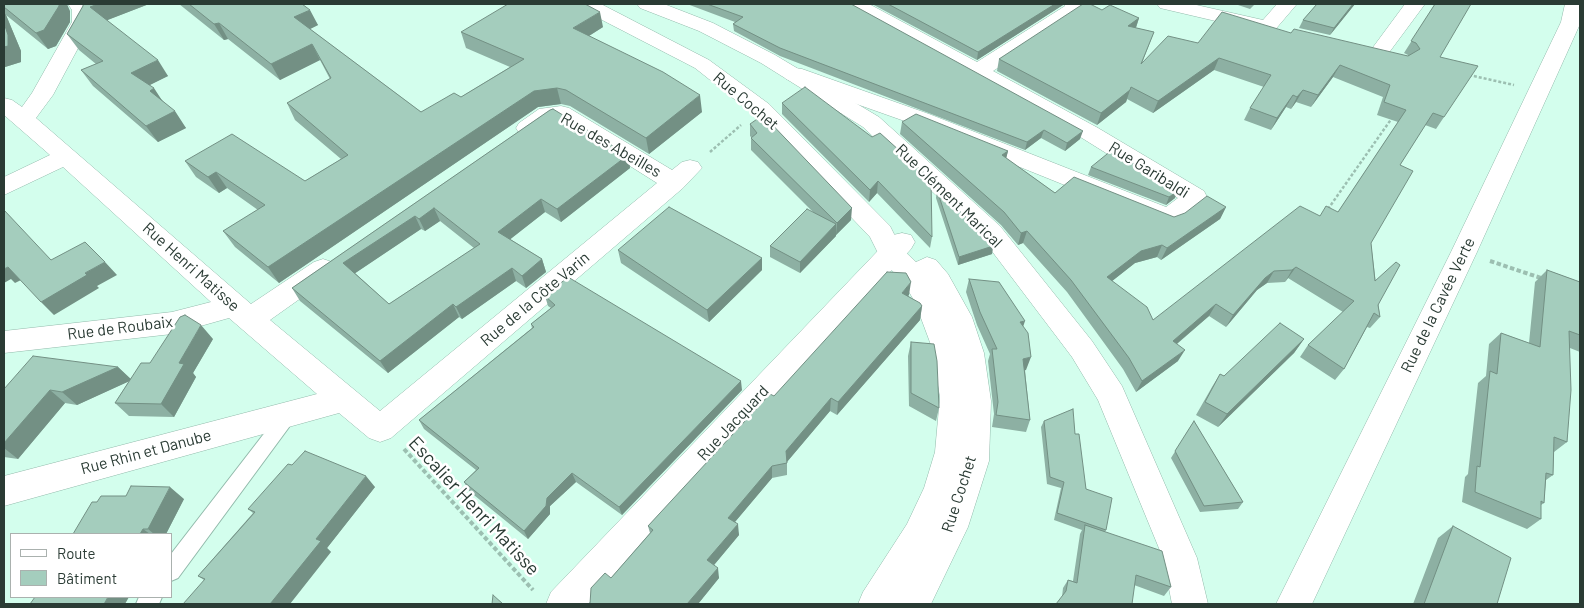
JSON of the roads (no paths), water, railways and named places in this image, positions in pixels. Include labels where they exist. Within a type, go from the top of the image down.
[{"type":"street","points":[[14,112],[42,95],[82,22],[82,10],[78,4]]},
{"type":"street","name":"Rue Cochet","points":[[586,4],[702,64],[735,87],[761,109],[891,243],[928,300],[945,345],[954,397],[951,452],[940,489],[919,535],[876,604]]},
{"type":"street","name":"Rue Clément Marical","points":[[647,4],[706,27],[794,74],[871,122],[992,232],[1082,349],[1111,395],[1180,558],[1190,604]]},
{"type":"street","name":"Rue Garibaldi","points":[[794,74],[921,119],[1169,218],[1195,197],[1090,133],[856,4]]},
{"type":"street","points":[[978,72],[1078,6],[1074,4]]},
{"type":"street","points":[[1167,4],[1276,29],[1287,4]]},
{"type":"street","points":[[1400,60],[1368,51],[1415,4]]},
{"type":"street","name":"Rue de la Cavée Verte","points":[[1294,604],[1464,252],[1571,22],[1575,4]]},
{"type":"street","name":"Rue Henri Matisse","points":[[14,112],[242,312],[380,429]]},
{"type":"street","name":"Rue des Abeilles","points":[[507,142],[547,114],[561,113],[682,175]]},
{"type":"street","points":[[4,187],[66,156]]},
{"type":"street","name":"Rue de la Côte Varin","points":[[380,429],[682,175]]},
{"type":"street","name":"Rue Cochet","points":[[891,243],[921,260],[938,281],[958,317],[970,353],[976,402],[973,462],[951,528],[912,604]]},
{"type":"street","name":"Rue Jacquard","points":[[552,601],[891,243]]},
{"type":"street","points":[[242,312],[338,258]]},
{"type":"street","name":"Rue de Roubaix","points":[[4,342],[172,323],[242,312]]},
{"type":"street","name":"Rue Rhin et Danube","points":[[4,491],[344,399]]},
{"type":"lane","points":[[172,569],[289,414]]}]
